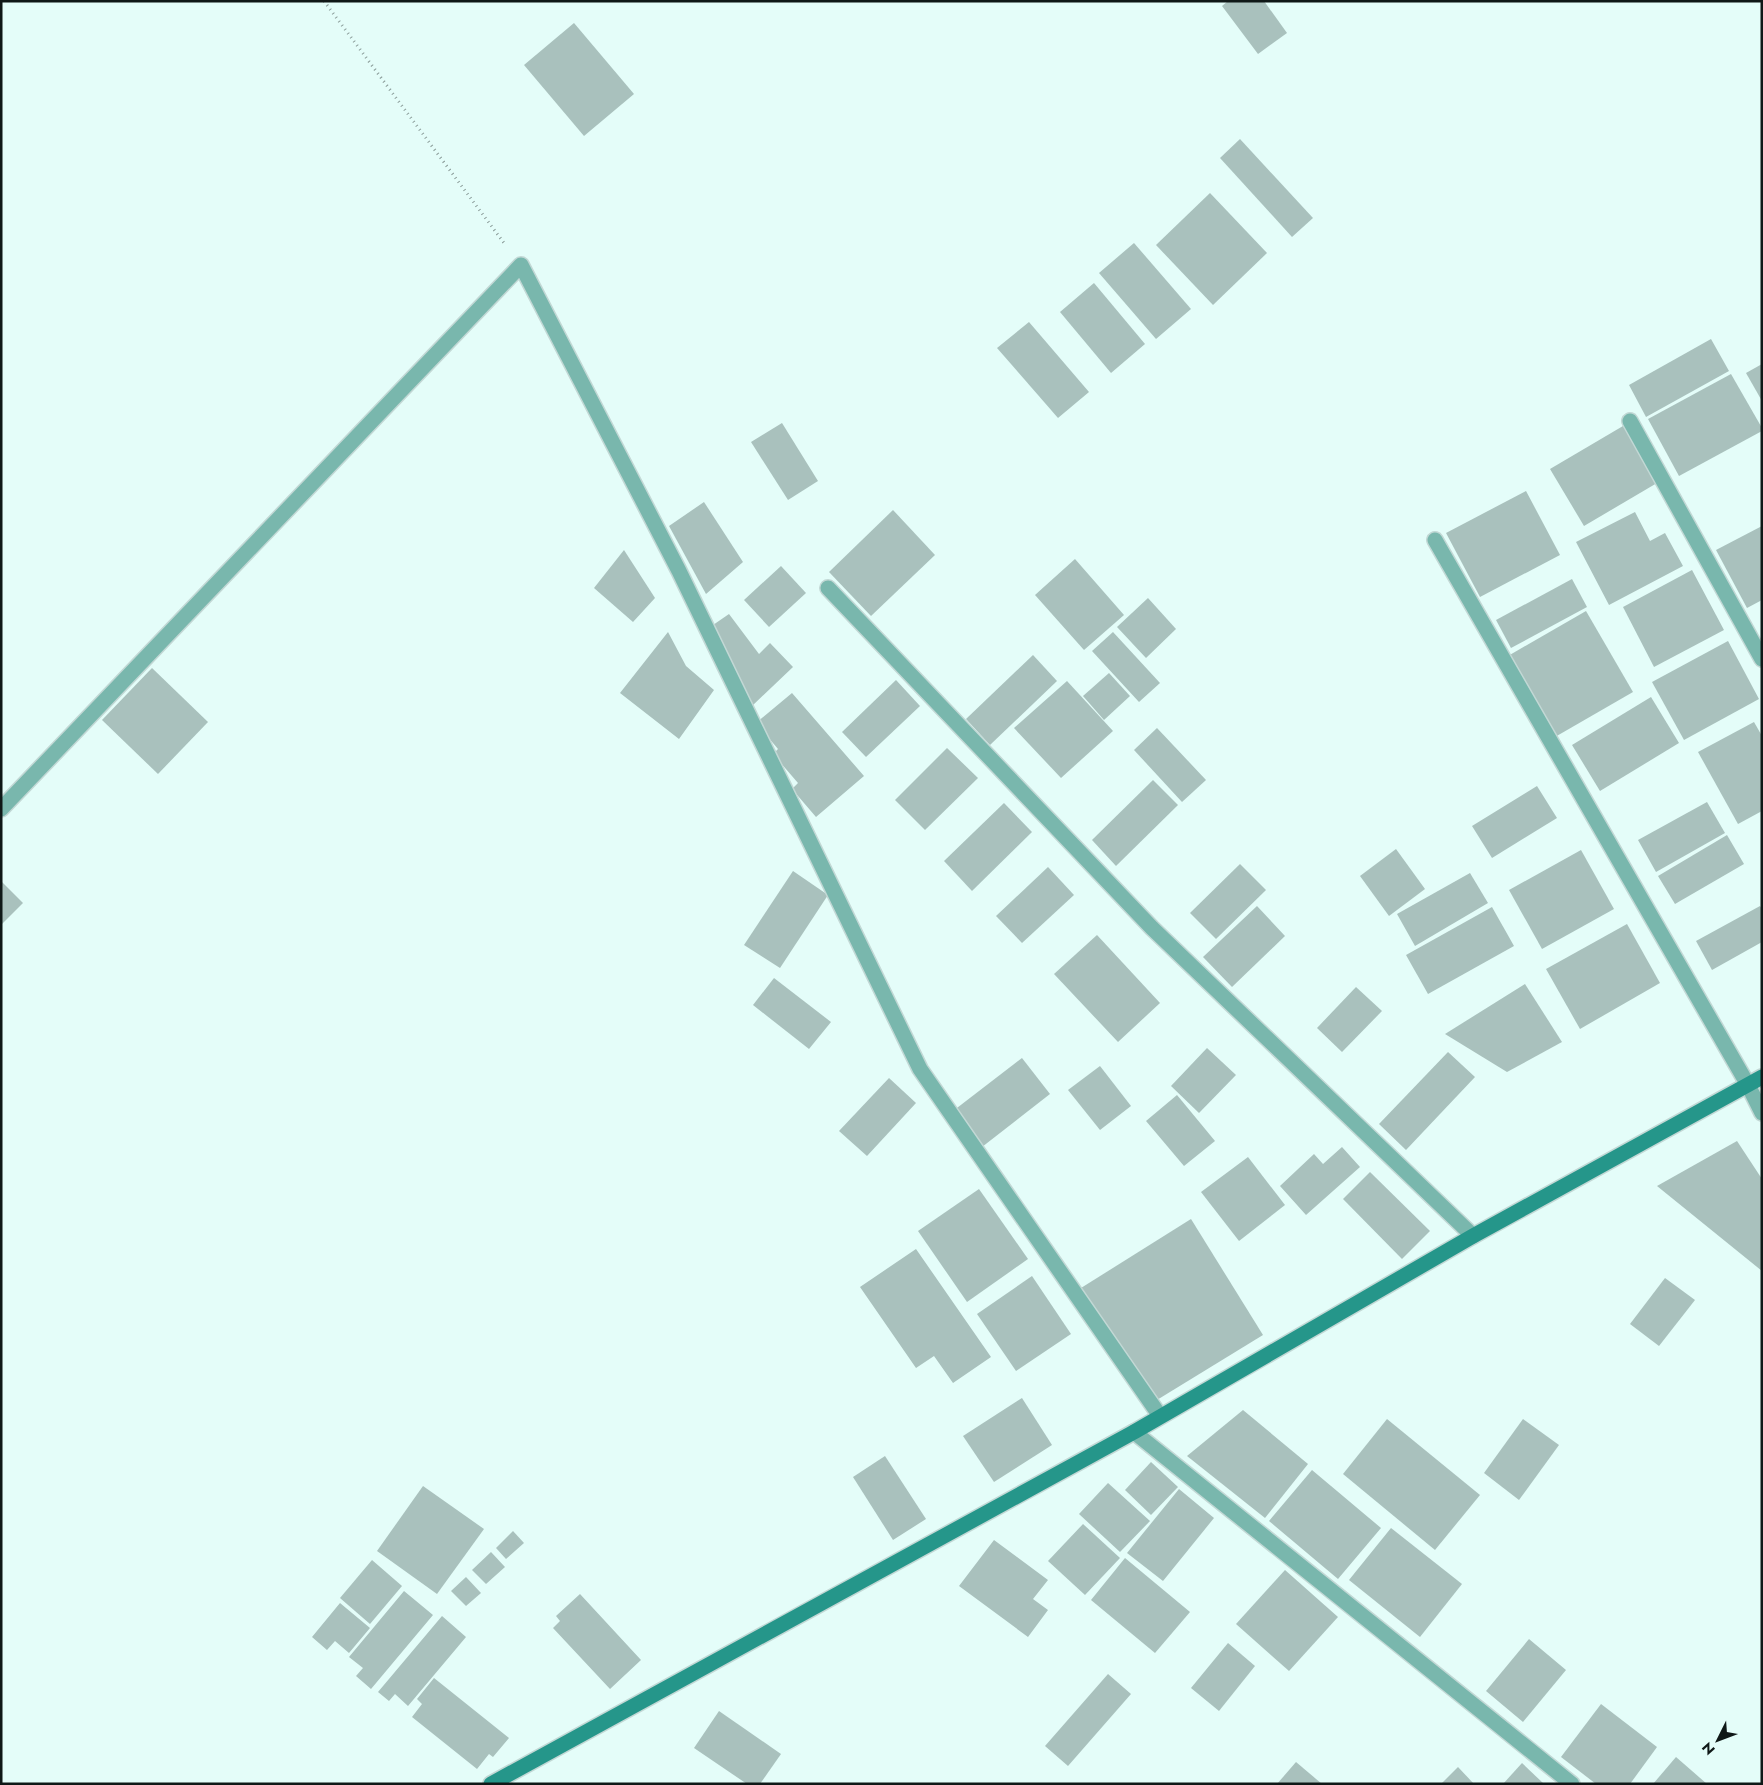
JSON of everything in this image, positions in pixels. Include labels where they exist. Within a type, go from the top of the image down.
[{"type":"street","points":[[1,809],[521,265],[679,572],[920,1069],[1160,1416]]},
{"type":"street","points":[[1630,421],[1762,659]]},
{"type":"street","points":[[1435,540],[1748,1085],[1762,1113]]},
{"type":"street","points":[[828,588],[1152,928],[1473,1236]]},
{"type":"street","points":[[491,1784],[1134,1432],[1473,1236],[1762,1077]]},
{"type":"street","points":[[1134,1432],[1572,1784]]},
{"type":"path","points":[[324,1],[521,265]]},
{"type":"building","points":[[1228,1],[1264,1],[1287,33],[1258,54],[1222,6]]},
{"type":"building","points":[[574,23],[634,94],[584,136],[524,65]]},
{"type":"building","points":[[1240,139],[1313,218],[1292,237],[1220,158]]},
{"type":"building","points":[[1210,193],[1267,253],[1213,305],[1156,245]]},
{"type":"building","points":[[1134,243],[1191,309],[1156,339],[1099,273]]},
{"type":"building","points":[[1094,283],[1145,344],[1111,373],[1060,312]]},
{"type":"building","points":[[1029,322],[1089,392],[1058,418],[997,348]]},
{"type":"building","points":[[1711,339],[1729,371],[1646,417],[1629,385]]},
{"type":"building","points":[[1762,364],[1762,401],[1746,373]]},
{"type":"building","points":[[1731,374],[1762,431],[1679,476],[1648,419]]},
{"type":"building","points":[[782,423],[818,481],[788,500],[751,442]]},
{"type":"building","points":[[1623,426],[1657,483],[1584,526],[1550,469]]},
{"type":"building","points":[[1526,491],[1560,555],[1480,597],[1446,533]]},
{"type":"building","points":[[704,502],[743,562],[706,594],[669,526]]},
{"type":"building","points":[[893,510],[935,555],[871,616],[829,572]]},
{"type":"building","points":[[1635,512],[1650,541],[1665,533],[1683,566],[1609,605],[1576,542]]},
{"type":"building","points":[[1762,526],[1762,600],[1747,608],[1716,550]]},
{"type":"building","points":[[624,550],[655,598],[633,622],[594,588]]},
{"type":"building","points":[[1075,559],[1124,615],[1084,650],[1035,595]]},
{"type":"building","points":[[781,566],[806,593],[769,627],[744,600]]},
{"type":"building","points":[[1692,570],[1724,630],[1654,667],[1623,607]]},
{"type":"building","points":[[1572,579],[1587,607],[1511,648],[1496,620]]},
{"type":"building","points":[[1148,598],[1176,629],[1146,658],[1117,627]]},
{"type":"building","points":[[1586,611],[1633,692],[1555,737],[1508,656]]},
{"type":"building","points":[[729,614],[759,654],[770,643],[793,667],[752,706],[713,625]]},
{"type":"building","points":[[668,632],[686,666],[714,690],[679,739],[620,693]]},
{"type":"building","points":[[1113,632],[1160,683],[1139,702],[1092,651]]},
{"type":"building","points":[[1728,641],[1759,699],[1684,740],[1652,682]]},
{"type":"building","points":[[1033,655],[1057,681],[990,745],[966,719]]},
{"type":"building","points":[[152,668],[208,722],[158,774],[102,720]]},
{"type":"building","points":[[1109,673],[1130,696],[1104,720],[1083,696]]},
{"type":"building","points":[[896,680],[920,706],[866,757],[842,732]]},
{"type":"building","points":[[1067,681],[1113,731],[1061,778],[1014,728]]},
{"type":"building","points":[[792,693],[864,776],[816,817],[792,789],[798,783],[773,754],[778,749],[756,723]]},
{"type":"building","points":[[1651,697],[1679,743],[1600,791],[1572,745]]},
{"type":"building","points":[[1754,722],[1762,736],[1762,811],[1738,824],[1698,752]]},
{"type":"building","points":[[1157,728],[1206,780],[1182,802],[1134,750]]},
{"type":"building","points":[[947,748],[978,778],[925,830],[895,800]]},
{"type":"building","points":[[1153,780],[1178,805],[1116,866],[1092,840]]},
{"type":"building","points":[[1537,786],[1557,818],[1492,858],[1472,826]]},
{"type":"building","points":[[1707,802],[1725,833],[1656,872],[1638,840]]},
{"type":"building","points":[[1004,803],[1032,832],[972,891],[944,861]]},
{"type":"building","points":[[1727,835],[1744,864],[1675,904],[1658,876]]},
{"type":"building","points":[[1396,849],[1425,889],[1389,916],[1360,876]]},
{"type":"building","points":[[1581,850],[1614,909],[1542,949],[1509,890]]},
{"type":"building","points":[[1240,864],[1266,890],[1216,939],[1190,913]]},
{"type":"building","points":[[1048,867],[1074,895],[1022,943],[996,916]]},
{"type":"building","points":[[793,871],[828,895],[780,968],[744,945]]},
{"type":"building","points":[[1470,873],[1488,903],[1415,946],[1397,914]]},
{"type":"building","points":[[1,881],[23,903],[1,925]]},
{"type":"building","points":[[1257,906],[1285,936],[1232,987],[1203,957]]},
{"type":"building","points":[[1760,906],[1762,909],[1762,942],[1712,970],[1696,941]]},
{"type":"building","points":[[1492,907],[1514,946],[1428,994],[1406,955]]},
{"type":"building","points":[[1627,924],[1660,983],[1580,1029],[1546,969]]},
{"type":"building","points":[[1097,935],[1160,1003],[1118,1042],[1054,974]]},
{"type":"building","points":[[774,978],[831,1022],[809,1049],[753,1005]]},
{"type":"building","points":[[1525,984],[1562,1042],[1507,1072],[1445,1034]]},
{"type":"building","points":[[1356,987],[1382,1011],[1342,1052],[1317,1028]]},
{"type":"building","points":[[1207,1048],[1236,1075],[1199,1113],[1171,1086]]},
{"type":"building","points":[[1448,1052],[1475,1077],[1406,1150],[1379,1124]]},
{"type":"building","points":[[1022,1058],[1050,1094],[982,1147],[953,1111]]},
{"type":"building","points":[[1100,1066],[1131,1106],[1100,1130],[1068,1090]]},
{"type":"building","points":[[889,1078],[916,1103],[867,1156],[839,1131]]},
{"type":"building","points":[[1177,1095],[1215,1141],[1184,1166],[1146,1121]]},
{"type":"building","points":[[1737,1141],[1762,1179],[1762,1271],[1657,1186]]},
{"type":"building","points":[[1342,1147],[1360,1167],[1306,1215],[1280,1186],[1314,1154],[1323,1164]]},
{"type":"building","points":[[1248,1157],[1285,1205],[1239,1241],[1201,1192]]},
{"type":"building","points":[[1370,1172],[1430,1231],[1402,1259],[1343,1199]]},
{"type":"building","points":[[979,1189],[1028,1259],[967,1302],[918,1231]]},
{"type":"building","points":[[1191,1219],[1263,1335],[1152,1403],[1081,1288]]},
{"type":"building","points":[[916,1249],[991,1357],[953,1383],[934,1356],[916,1368],[860,1287]]},
{"type":"building","points":[[1032,1276],[1071,1334],[1016,1371],[977,1314]]},
{"type":"building","points":[[1665,1278],[1695,1300],[1659,1346],[1630,1324]]},
{"type":"building","points":[[1022,1398],[1052,1445],[994,1482],[963,1436]]},
{"type":"building","points":[[1243,1410],[1308,1464],[1265,1518],[1187,1456]]},
{"type":"building","points":[[1387,1419],[1480,1495],[1435,1550],[1343,1474]]},
{"type":"building","points":[[1523,1419],[1559,1445],[1519,1500],[1484,1473]]},
{"type":"building","points":[[885,1456],[926,1519],[893,1540],[853,1477]]},
{"type":"building","points":[[1151,1462],[1178,1487],[1151,1515],[1125,1490]]},
{"type":"building","points":[[1312,1470],[1381,1528],[1338,1579],[1269,1521]]},
{"type":"building","points":[[1108,1483],[1150,1521],[1120,1552],[1079,1514]]},
{"type":"building","points":[[423,1486],[484,1529],[437,1594],[377,1551]]},
{"type":"building","points":[[1179,1489],[1214,1518],[1163,1581],[1127,1553]]},
{"type":"building","points":[[1083,1524],[1120,1558],[1085,1595],[1048,1561]]},
{"type":"building","points":[[1391,1528],[1462,1584],[1420,1637],[1349,1580]]},
{"type":"building","points":[[513,1531],[524,1543],[506,1559],[496,1548]]},
{"type":"building","points":[[994,1540],[1048,1580],[1033,1599],[1048,1610],[1028,1637],[959,1586]]},
{"type":"building","points":[[491,1552],[505,1567],[486,1584],[472,1570]]},
{"type":"building","points":[[1125,1558],[1190,1612],[1155,1653],[1091,1600]]},
{"type":"building","points":[[372,1560],[402,1586],[370,1624],[340,1598]]},
{"type":"building","points":[[1285,1570],[1338,1617],[1289,1671],[1236,1624]]},
{"type":"building","points":[[466,1577],[481,1593],[466,1606],[451,1591]]},
{"type":"building","points":[[404,1591],[433,1615],[371,1689],[356,1676],[363,1668],[349,1657]]},
{"type":"building","points":[[580,1594],[641,1660],[610,1689],[553,1628],[560,1621],[556,1616]]},
{"type":"building","points":[[340,1603],[370,1628],[349,1653],[335,1641],[327,1650],[312,1637]]},
{"type":"building","points":[[442,1616],[466,1637],[408,1706],[395,1694],[389,1701],[378,1692]]},
{"type":"building","points":[[1529,1639],[1566,1670],[1523,1722],[1486,1691]]},
{"type":"building","points":[[1228,1643],[1255,1666],[1219,1711],[1191,1688]]},
{"type":"building","points":[[1108,1674],[1131,1694],[1068,1766],[1045,1746]]},
{"type":"building","points":[[434,1678],[509,1738],[493,1757],[489,1754],[477,1769],[412,1717],[422,1704],[417,1699]]},
{"type":"building","points":[[1601,1704],[1657,1747],[1630,1784],[1596,1784],[1561,1757]]},
{"type":"building","points":[[719,1711],[781,1754],[760,1784],[747,1784],[694,1748]]},
{"type":"building","points":[[1676,1757],[1707,1784],[1653,1784]]},
{"type":"building","points":[[1296,1762],[1322,1784],[1277,1784]]},
{"type":"building","points":[[1522,1763],[1544,1784],[1503,1784]]},
{"type":"building","points":[[1458,1767],[1474,1784],[1441,1784]]}]
